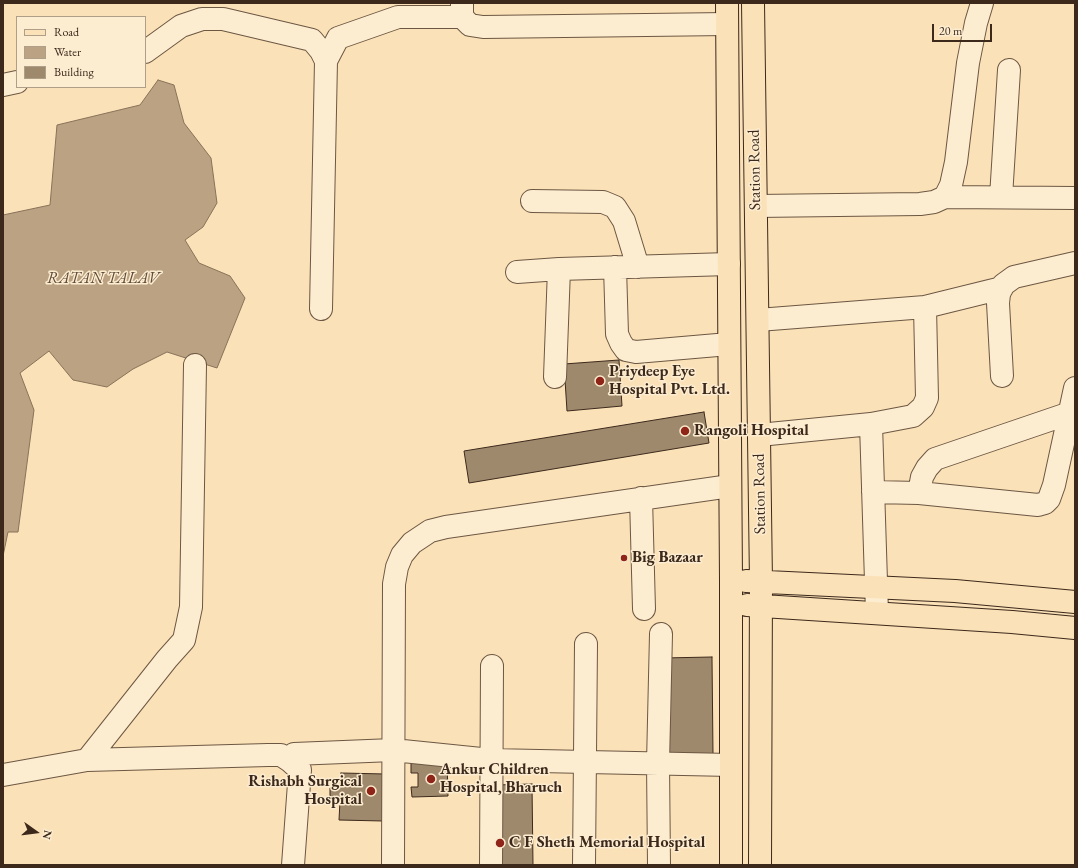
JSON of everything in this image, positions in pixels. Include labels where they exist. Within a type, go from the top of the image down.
[{"type":"main road","name":"Station Road","points":[[727,3],[730,344],[731,865]]},
{"type":"main road","name":"Station Road","points":[[753,3],[761,582],[760,865]]},
{"type":"main road","points":[[731,581],[954,590],[1075,602]]},
{"type":"main road","points":[[731,605],[1012,622],[1075,628]]},
{"type":"street","points":[[944,197],[951,185],[956,162],[968,63],[976,23],[982,3]]},
{"type":"street","points":[[321,309],[326,61],[338,38],[398,17],[462,10],[470,25],[482,27],[727,24]]},
{"type":"street","points":[[146,51],[181,26],[202,18],[223,18],[312,40],[321,51],[326,61]]},
{"type":"street","points":[[1001,198],[1009,70]]},
{"type":"street","points":[[3,85],[16,82]]},
{"type":"street","points":[[756,206],[920,204],[934,202],[944,197],[1075,198]]},
{"type":"street","points":[[532,201],[603,202],[615,207],[624,221],[638,267]]},
{"type":"street","points":[[1002,376],[998,304],[999,294],[1003,285],[1014,277],[1075,263]]},
{"type":"street","points":[[517,272],[560,269],[729,264]]},
{"type":"street","points":[[615,267],[617,334],[621,344],[626,350],[636,352],[730,344]]},
{"type":"street","points":[[555,377],[560,269]]},
{"type":"street","points":[[758,320],[925,308],[1002,288]]},
{"type":"street","points":[[759,435],[871,424],[912,416],[923,407],[927,398],[925,308]]},
{"type":"street","points":[[87,760],[184,640],[191,607],[195,365]]},
{"type":"street","points":[[873,492],[919,493],[1038,505],[1045,504],[1049,499],[1054,485],[1075,388]]},
{"type":"street","points":[[919,493],[922,477],[927,468],[935,459],[1070,413]]},
{"type":"street","points":[[871,424],[877,613]]},
{"type":"street","points":[[393,865],[394,584],[397,567],[402,555],[412,543],[430,532],[446,527],[730,486]]},
{"type":"street","points":[[641,498],[644,609]]},
{"type":"street","points":[[659,865],[658,764],[661,634]]},
{"type":"street","points":[[584,865],[586,644]]},
{"type":"street","points":[[491,865],[492,666]]},
{"type":"street","points":[[290,761],[294,754],[393,750],[491,760],[731,765]]},
{"type":"street","points":[[3,775],[87,760],[268,754],[281,756],[290,761],[300,770],[293,865]]},
{"type":"water","name":"RATAN TALAV","points":[[158,80],[174,85],[184,123],[211,158],[217,203],[203,227],[185,240],[199,263],[230,276],[245,298],[217,368],[167,352],[133,369],[107,387],[73,380],[49,351],[20,373],[34,410],[18,532],[8,532],[3,556],[3,215],[50,205],[57,125],[140,105]]},
{"type":"building","points":[[619,360],[622,406],[567,411],[564,364]]},
{"type":"building","points":[[704,412],[709,443],[469,483],[464,451]]},
{"type":"building","points":[[712,657],[713,754],[664,754],[663,658]]},
{"type":"building","points":[[447,759],[448,796],[412,797],[411,787],[418,787],[418,773],[411,773],[411,760]]},
{"type":"building","points":[[341,773],[385,774],[383,821],[339,820],[340,801],[330,801],[330,788],[340,788]]},
{"type":"building","points":[[532,784],[533,865],[496,865],[495,785]]},
{"type":"place","name":"Priydeep Eye Hospital Pvt. Ltd.","points":[[600,381]]},
{"type":"place","name":"Rangoli Hospital","points":[[685,431]]},
{"type":"place","name":"Big Bazaar","points":[[624,558]]},
{"type":"place","name":"Ankur Children Hospital, Bharuch","points":[[431,779]]},
{"type":"place","name":"Rishabh Surgical Hospital","points":[[371,791]]},
{"type":"place","name":"C F Sheth Memorial Hospital","points":[[500,843]]}]
